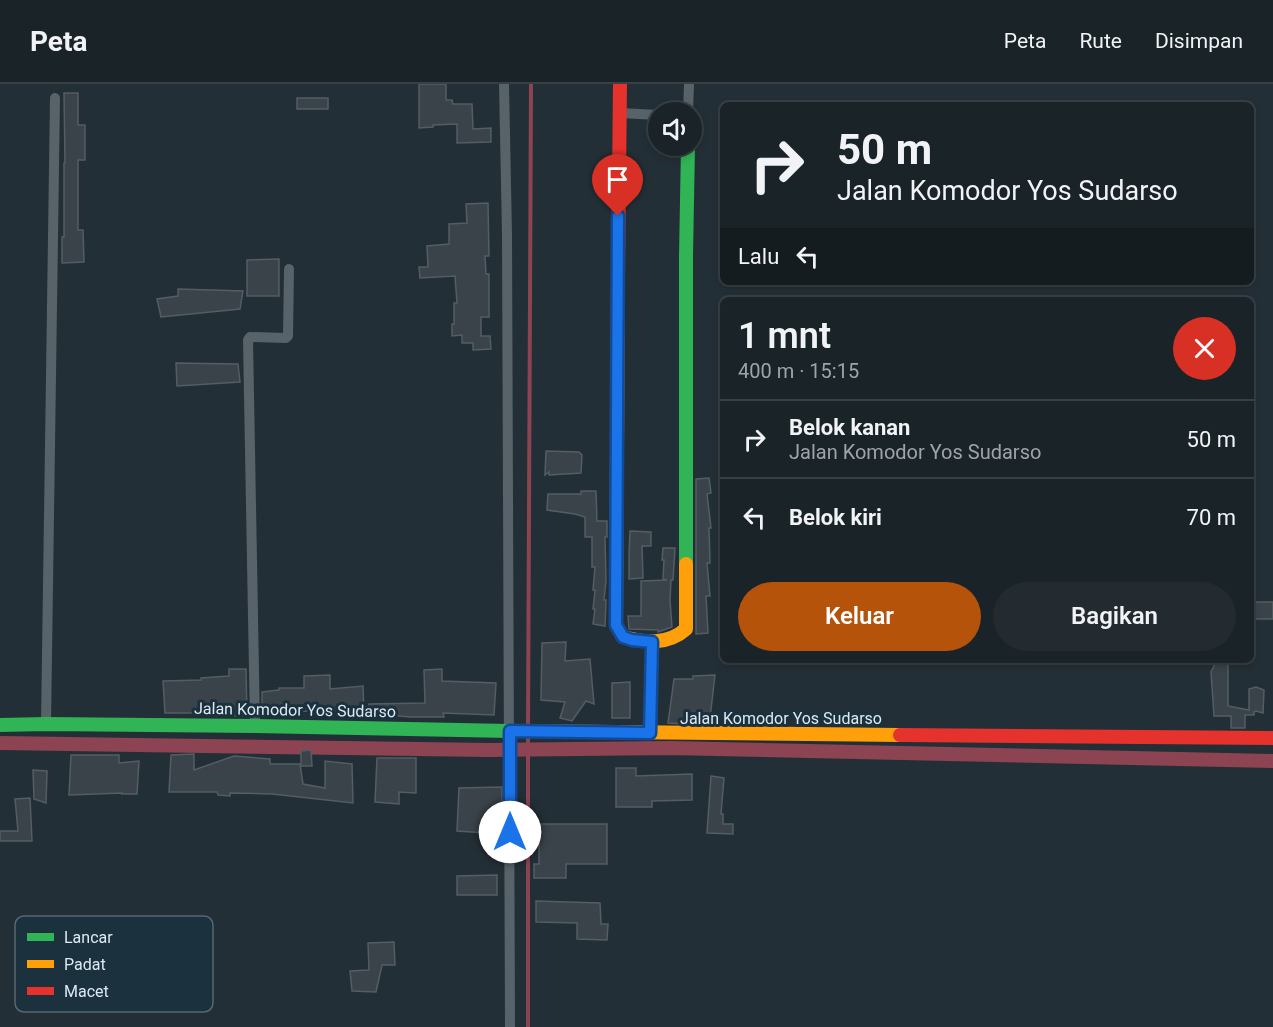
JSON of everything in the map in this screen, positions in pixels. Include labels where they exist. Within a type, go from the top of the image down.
[{"type":"street","points":[[504,84],[511,734],[510,1027]]},
{"type":"street","points":[[620,84],[616,625],[623,637],[652,642],[678,636],[686,630],[688,156]]},
{"type":"street","points":[[688,102],[689,84]]},
{"type":"street","points":[[46,724],[55,98]]},
{"type":"street","points":[[620,113],[648,114]]},
{"type":"street","points":[[255,726],[248,340],[250,337],[286,338],[288,336],[289,269]]},
{"type":"street","points":[[650,733],[652,642]]},
{"type":"street","name":"Jalan Komodor Yos Sudarso","points":[[0,725],[255,726],[511,734],[543,731],[1273,738]]},
{"type":"building","points":[[419,84],[446,84],[446,100],[452,100],[453,104],[472,104],[473,129],[491,128],[491,142],[457,143],[457,124],[419,128]]},
{"type":"building","points":[[64,93],[78,93],[78,125],[85,125],[85,160],[78,160],[78,230],[83,230],[84,262],[62,263],[65,163]]},
{"type":"building","points":[[297,98],[328,98],[328,109],[297,109]]},
{"type":"building","points":[[488,203],[489,256],[485,256],[486,274],[489,274],[489,317],[481,317],[481,336],[490,336],[491,349],[473,350],[473,343],[462,343],[462,335],[452,336],[454,303],[457,303],[455,276],[420,278],[419,267],[428,267],[427,246],[449,244],[449,224],[467,223],[466,204]]},
{"type":"building","points":[[279,259],[279,296],[247,296],[247,260]]},
{"type":"building","points":[[178,289],[243,291],[240,309],[161,317],[157,299],[178,296]]},
{"type":"building","points":[[176,363],[238,364],[240,382],[177,386]]},
{"type":"building","points":[[546,451],[579,452],[582,455],[581,473],[549,475],[549,472],[545,475]]},
{"type":"building","points":[[709,478],[711,493],[707,494],[711,528],[709,528],[710,563],[707,563],[710,596],[706,596],[708,633],[696,634],[696,479]]},
{"type":"building","points":[[581,491],[596,491],[597,521],[607,521],[605,626],[593,624],[595,567],[592,567],[592,537],[585,537],[585,517],[547,510],[548,494],[581,494]]},
{"type":"building","points":[[630,531],[651,532],[651,546],[642,546],[643,578],[629,579]]},
{"type":"building","points":[[663,548],[675,548],[670,600],[672,627],[658,632],[658,630],[629,629],[628,616],[641,616],[641,581],[667,580],[663,579]]},
{"type":"building","points":[[1254,602],[1273,602],[1273,619],[1254,619]]},
{"type":"building","points":[[566,642],[565,661],[590,659],[594,704],[586,701],[572,721],[560,718],[565,702],[541,700],[542,643]]},
{"type":"building","points":[[1228,663],[1228,706],[1249,710],[1249,689],[1256,687],[1264,690],[1263,713],[1256,711],[1254,715],[1245,715],[1245,728],[1231,728],[1231,716],[1214,716],[1211,672],[1215,664]]},
{"type":"building","points":[[229,669],[246,669],[247,716],[165,713],[163,681],[201,680],[201,678],[229,676]]},
{"type":"building","points":[[442,669],[442,681],[496,683],[494,715],[443,713],[444,717],[410,717],[367,713],[369,704],[425,703],[424,670]]},
{"type":"building","points":[[330,675],[330,689],[363,686],[364,713],[300,711],[300,717],[262,716],[262,692],[279,690],[279,688],[304,688],[304,676]]},
{"type":"building","points":[[715,675],[710,718],[687,715],[686,724],[668,723],[674,679],[693,679],[693,676]]},
{"type":"building","points":[[630,682],[630,718],[612,718],[612,683]]},
{"type":"building","points":[[725,714],[749,715],[749,724],[725,724]]},
{"type":"building","points":[[311,750],[312,766],[301,766],[301,751]]},
{"type":"building","points":[[194,754],[194,770],[234,756],[270,759],[270,764],[300,764],[303,784],[325,788],[325,761],[352,764],[353,803],[272,794],[230,793],[230,796],[218,795],[217,792],[169,792],[171,755]]},
{"type":"building","points":[[71,755],[119,755],[119,763],[139,761],[137,794],[69,795]]},
{"type":"building","points":[[377,758],[416,758],[416,793],[399,792],[399,804],[375,802]]},
{"type":"building","points":[[616,768],[636,768],[636,776],[692,774],[692,800],[652,801],[652,807],[616,807]]},
{"type":"building","points":[[33,770],[47,771],[46,803],[34,799]]},
{"type":"building","points":[[711,776],[724,778],[721,814],[723,814],[723,824],[733,824],[733,834],[707,833]]},
{"type":"building","points":[[502,787],[502,834],[457,831],[459,788]]},
{"type":"building","points":[[30,798],[32,841],[0,841],[0,831],[18,831],[15,799]]},
{"type":"building","points":[[539,824],[607,824],[607,864],[566,864],[566,878],[534,878],[534,864],[539,864]]},
{"type":"building","points":[[497,875],[497,895],[457,895],[457,876]]},
{"type":"building","points":[[536,901],[600,903],[601,924],[608,924],[607,940],[577,939],[577,923],[536,922]]},
{"type":"building","points":[[394,942],[395,965],[382,965],[376,992],[352,991],[350,971],[369,970],[368,943]]},
{"type":"waterway","points":[[528,726],[531,84]]},
{"type":"waterway","points":[[528,734],[528,1027]]},
{"type":"waterway","points":[[0,743],[489,750],[671,748],[1273,761]]},
{"type":"traffic: fast","points":[[686,564],[688,156]]},
{"type":"traffic: fast","points":[[0,725],[255,726],[516,731]]},
{"type":"traffic: slow","points":[[618,278],[616,625],[623,637],[640,641],[664,640],[686,629],[686,564]]},
{"type":"traffic: slow","points":[[516,731],[900,735]]},
{"type":"traffic: jam","points":[[618,278],[620,84]]},
{"type":"traffic: jam","points":[[900,735],[1273,738]]},
{"type":"route","points":[[510,832],[510,731],[650,733],[652,642],[623,637],[616,625],[618,216]]}]
